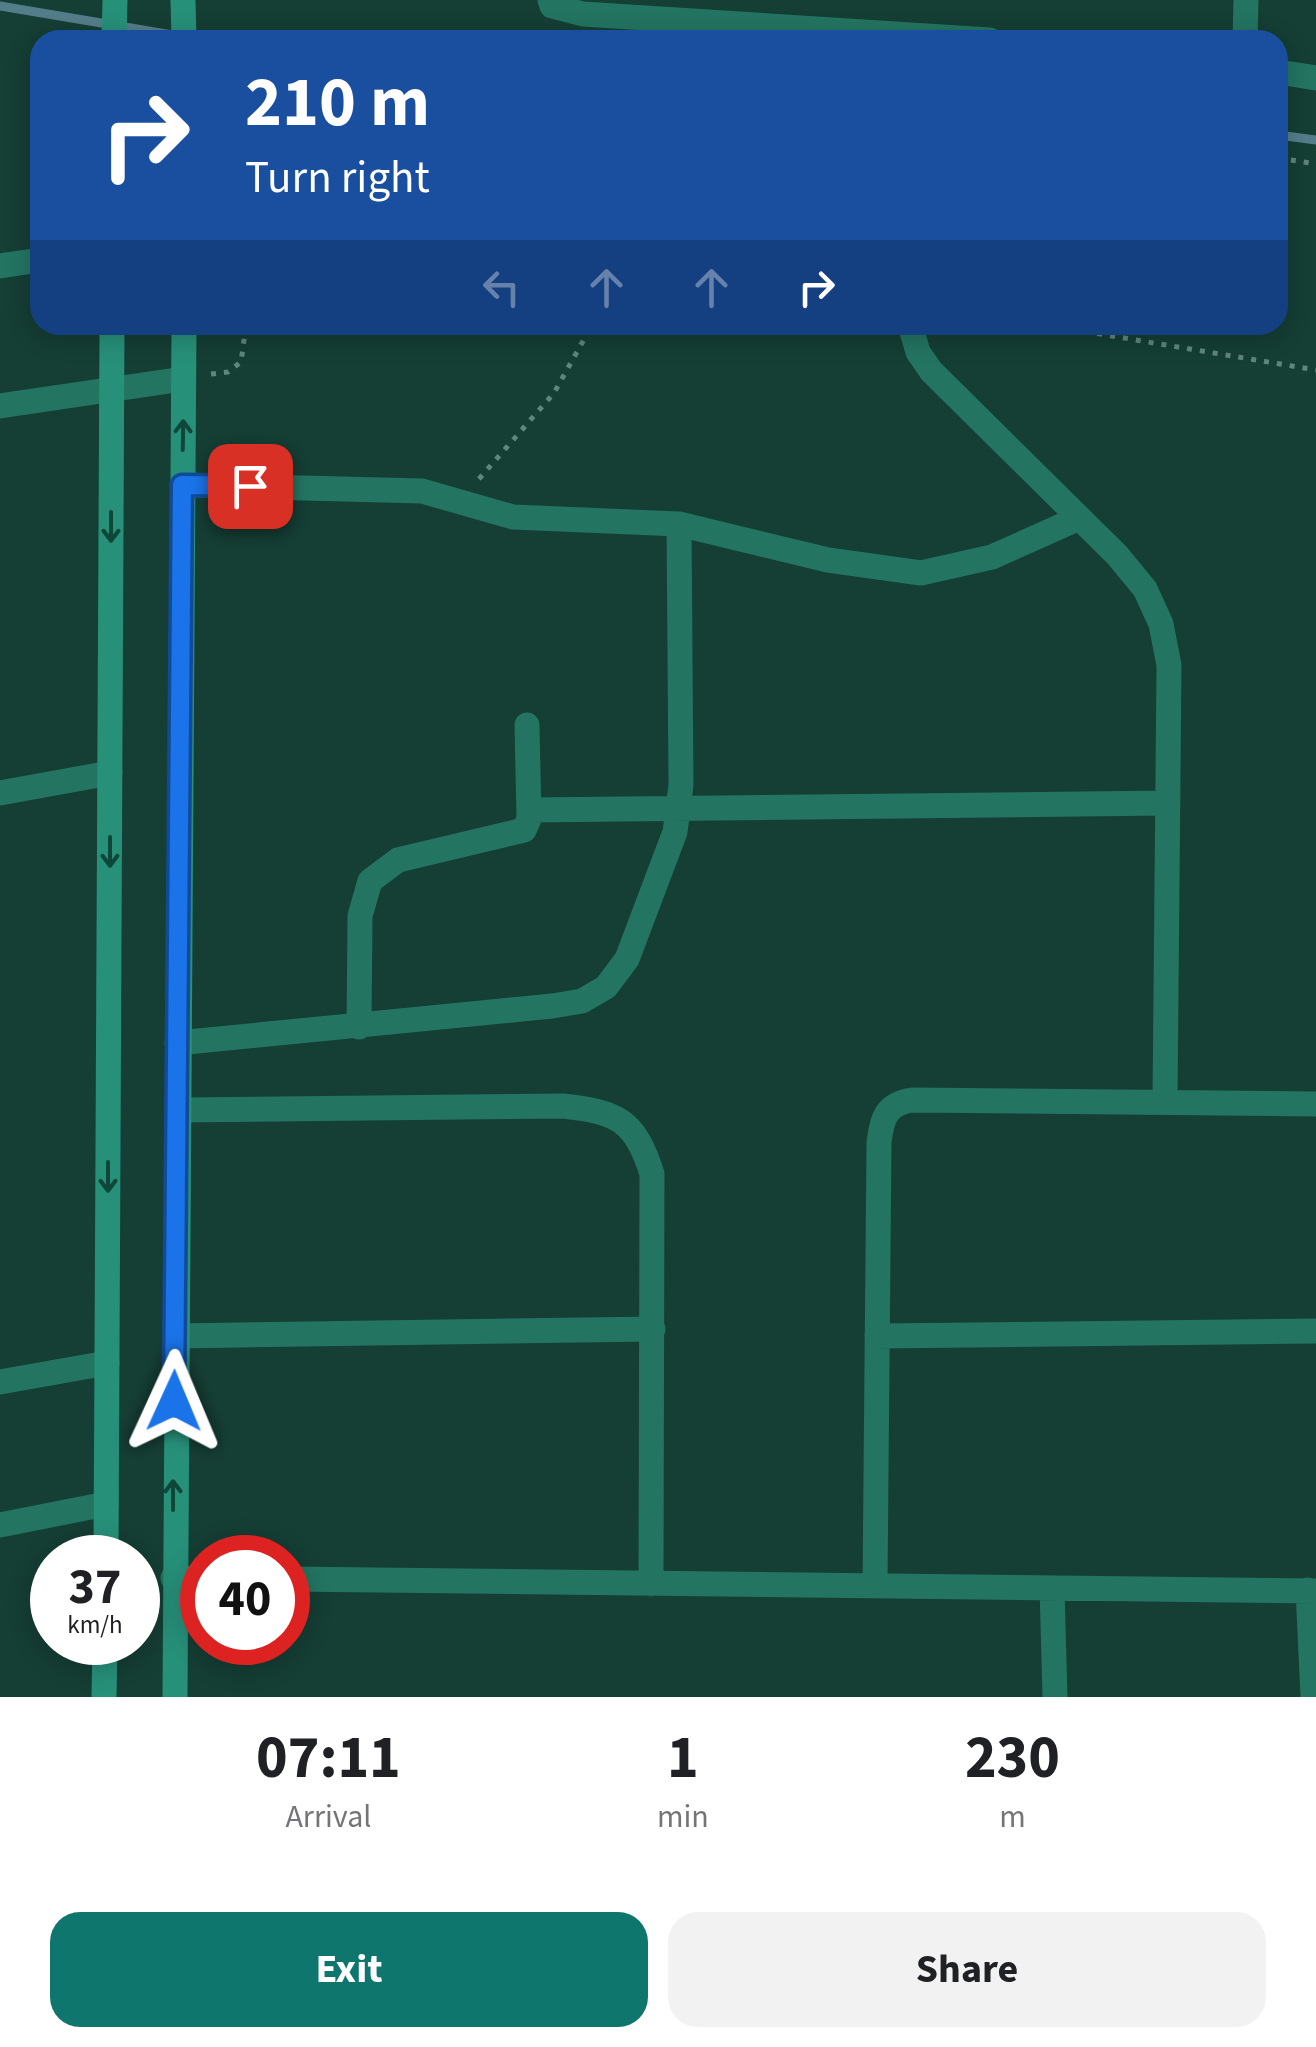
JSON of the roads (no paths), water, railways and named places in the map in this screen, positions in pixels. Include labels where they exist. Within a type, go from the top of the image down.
[{"type":"street","points":[[114,30],[115,0]]},
{"type":"street","points":[[183,0],[184,30]]},
{"type":"street","points":[[550,0],[552,6],[583,14],[833,30]]},
{"type":"street","points":[[1245,30],[1246,0]]},
{"type":"street","points":[[1288,74],[1316,78]]},
{"type":"street","points":[[0,266],[30,262]]},
{"type":"street","points":[[106,1535],[112,335]]},
{"type":"street","points":[[175,1697],[184,335]]},
{"type":"street","points":[[913,335],[918,352],[931,371],[1145,589],[1161,624],[1168,665],[1165,1102]]},
{"type":"street","points":[[0,406],[183,378]]},
{"type":"street","points":[[182,485],[384,487],[462,500],[542,521],[679,524],[828,560],[921,573],[992,557],[1078,518]]},
{"type":"street","points":[[178,1043],[552,1006],[582,1001],[606,987],[627,960],[663,870],[679,810],[679,524]]},
{"type":"street","points":[[359,1027],[360,916],[370,881],[398,860],[517,834],[528,825],[527,725]]},
{"type":"street","points":[[0,793],[110,773]]},
{"type":"street","points":[[529,810],[1168,804]]},
{"type":"street","points":[[876,1586],[880,1142],[882,1121],[897,1102],[1316,1104]]},
{"type":"street","points":[[177,1110],[563,1106],[622,1119],[641,1139],[652,1174],[652,1584]]},
{"type":"street","points":[[175,1336],[652,1329]]},
{"type":"street","points":[[878,1336],[1316,1331]]},
{"type":"street","points":[[0,1382],[107,1363]]},
{"type":"street","points":[[0,1525],[106,1504]]},
{"type":"street","points":[[173,1578],[180,1578]]},
{"type":"street","points":[[310,1580],[1312,1590],[1313,1697]]},
{"type":"street","points":[[1052,1588],[1055,1697]]},
{"type":"street","points":[[104,1697],[105,1665]]},
{"type":"waterway","points":[[0,6],[143,30]]},
{"type":"waterway","points":[[1288,136],[1316,140]]}]
